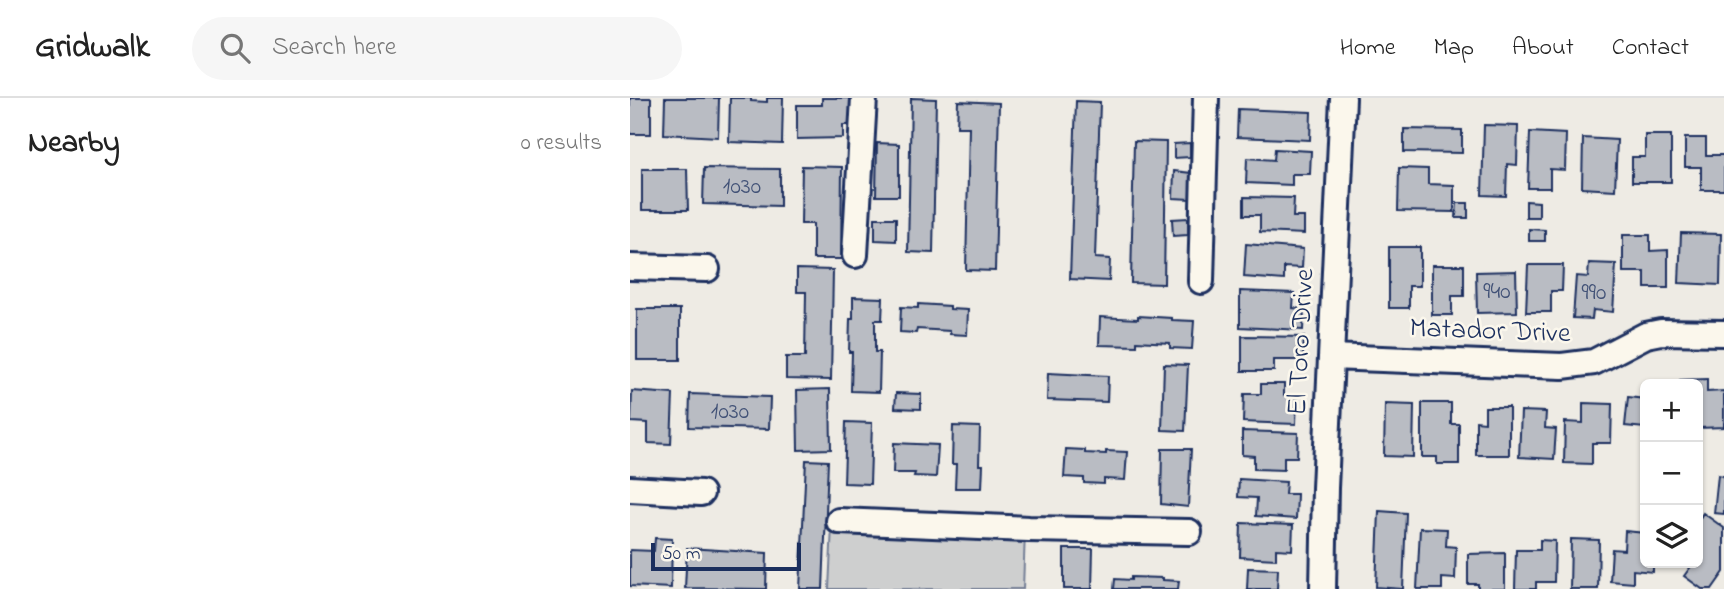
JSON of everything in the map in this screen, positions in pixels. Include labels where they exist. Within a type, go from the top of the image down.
[{"type":"street","points":[[855,255],[864,98]]},
{"type":"street","points":[[1201,281],[1206,98]]},
{"type":"street","name":"El Toro Drive","points":[[1322,589],[1343,98]]},
{"type":"street","points":[[630,267],[707,269]]},
{"type":"street","name":"Matador Drive","points":[[1332,357],[1562,366],[1594,362],[1646,335],[1661,332],[1724,333]]},
{"type":"street","points":[[630,489],[701,493]]},
{"type":"street","points":[[839,521],[1189,532]]},
{"type":"shaded area","points":[[832,526],[1025,531],[1023,589],[829,589]]},
{"type":"building","points":[[630,98],[651,98],[651,134],[630,134]]},
{"type":"building","points":[[665,98],[719,98],[718,137],[664,134]]},
{"type":"building","points":[[730,98],[751,98],[751,101],[767,102],[767,98],[783,98],[782,144],[729,142]]},
{"type":"building","points":[[822,98],[855,98],[855,125],[843,125],[843,138],[797,139],[797,105],[822,105]]},
{"type":"building","points":[[911,98],[936,99],[933,253],[908,252]]},
{"type":"building","points":[[958,101],[999,103],[995,271],[966,270],[969,127],[957,127]]},
{"type":"building","points":[[1076,101],[1100,102],[1095,258],[1110,259],[1109,281],[1070,279]]},
{"type":"building","points":[[1238,109],[1311,112],[1310,140],[1237,137]]},
{"type":"building","points":[[1484,125],[1518,126],[1517,165],[1507,164],[1506,196],[1482,195]]},
{"type":"building","points":[[1404,129],[1462,130],[1462,153],[1404,152]]},
{"type":"building","points":[[1530,132],[1566,134],[1565,170],[1550,169],[1550,188],[1528,188]]},
{"type":"building","points":[[1645,135],[1671,135],[1671,182],[1632,182],[1632,157],[1645,157]]},
{"type":"building","points":[[1583,138],[1617,140],[1615,190],[1582,188]]},
{"type":"building","points":[[1685,138],[1706,138],[1706,155],[1724,155],[1724,190],[1701,190],[1701,167],[1685,167]]},
{"type":"building","points":[[1134,141],[1166,142],[1164,284],[1131,283]]},
{"type":"building","points":[[877,143],[899,144],[899,196],[876,196]]},
{"type":"building","points":[[1190,143],[1190,157],[1174,158],[1174,144]]},
{"type":"building","points":[[1275,149],[1311,151],[1310,174],[1292,174],[1292,185],[1246,183],[1247,158],[1274,160]]},
{"type":"building","points":[[802,166],[842,167],[841,259],[813,259],[813,224],[801,224]]},
{"type":"building","points":[[704,168],[780,169],[780,206],[703,204]]},
{"type":"building","points":[[1399,168],[1428,169],[1428,184],[1454,185],[1454,212],[1398,211]]},
{"type":"building","points":[[642,169],[687,169],[688,210],[642,210]]},
{"type":"building","points":[[1174,171],[1191,173],[1190,199],[1173,198]]},
{"type":"building","points":[[1244,197],[1294,198],[1293,217],[1304,217],[1304,234],[1260,232],[1260,215],[1244,215]]},
{"type":"building","points":[[1526,201],[1539,202],[1539,217],[1526,217]]},
{"type":"building","points":[[1457,203],[1468,203],[1468,218],[1456,218]]},
{"type":"building","points":[[875,218],[896,218],[896,241],[875,240]]},
{"type":"building","points":[[1188,218],[1188,235],[1173,236],[1172,219]]},
{"type":"building","points":[[1529,229],[1545,230],[1545,241],[1529,241]]},
{"type":"building","points":[[1681,233],[1721,234],[1720,285],[1679,283]]},
{"type":"building","points":[[1623,235],[1650,235],[1650,251],[1668,250],[1668,288],[1645,288],[1645,272],[1623,272]]},
{"type":"building","points":[[1246,244],[1303,249],[1302,268],[1284,267],[1284,280],[1244,277]]},
{"type":"building","points":[[1389,247],[1420,247],[1420,286],[1409,286],[1409,308],[1389,308]]},
{"type":"building","points":[[1589,263],[1616,264],[1613,312],[1593,310],[1592,319],[1573,318],[1576,276],[1588,277]]},
{"type":"building","points":[[1432,265],[1464,265],[1464,296],[1452,296],[1452,315],[1432,315]]},
{"type":"building","points":[[1528,265],[1563,265],[1562,291],[1551,291],[1551,312],[1526,312]]},
{"type":"building","points":[[797,269],[833,270],[831,380],[786,379],[786,357],[805,357],[806,292],[797,292]]},
{"type":"building","points":[[1516,271],[1517,312],[1477,313],[1476,272]]},
{"type":"building","points":[[1240,291],[1294,293],[1293,308],[1304,309],[1303,330],[1240,327]]},
{"type":"building","points":[[853,297],[883,298],[882,320],[875,320],[875,352],[880,352],[879,392],[851,391],[852,352],[849,352]]},
{"type":"building","points":[[918,304],[968,310],[967,335],[917,329],[916,333],[900,332],[901,307],[918,308]]},
{"type":"building","points":[[637,309],[680,309],[680,360],[637,360]]},
{"type":"building","points":[[1138,316],[1194,321],[1192,349],[1170,348],[1170,343],[1137,341],[1137,346],[1099,345],[1100,317],[1138,319]]},
{"type":"building","points":[[1242,336],[1304,337],[1303,360],[1274,360],[1274,371],[1242,371]]},
{"type":"building","points":[[1164,364],[1188,365],[1185,431],[1162,430]]},
{"type":"building","points":[[1048,373],[1108,376],[1107,402],[1047,400]]},
{"type":"building","points":[[1703,379],[1707,379],[1707,392],[1724,391],[1724,427],[1703,428]]},
{"type":"building","points":[[1261,384],[1284,384],[1284,395],[1297,396],[1296,424],[1243,422],[1244,394],[1261,394]]},
{"type":"building","points":[[830,389],[831,449],[798,450],[797,390]]},
{"type":"building","points":[[632,391],[673,394],[671,444],[648,443],[648,423],[631,422]]},
{"type":"building","points":[[896,393],[921,394],[921,409],[895,408]]},
{"type":"building","points":[[690,394],[770,397],[769,429],[689,427]]},
{"type":"building","points":[[1628,397],[1640,398],[1640,428],[1625,426]]},
{"type":"building","points":[[1422,403],[1451,403],[1451,424],[1459,424],[1459,464],[1437,464],[1437,457],[1422,457]]},
{"type":"building","points":[[1583,403],[1612,404],[1611,443],[1592,443],[1592,464],[1564,463],[1565,422],[1583,423]]},
{"type":"building","points":[[1385,404],[1414,405],[1413,457],[1384,456]]},
{"type":"building","points":[[1485,407],[1509,407],[1509,455],[1476,455],[1476,421],[1485,422]]},
{"type":"building","points":[[1521,411],[1546,412],[1545,428],[1556,429],[1554,459],[1519,457]]},
{"type":"building","points":[[846,422],[872,423],[870,484],[844,483]]},
{"type":"building","points":[[953,426],[980,427],[979,465],[983,465],[982,488],[955,488],[956,464],[952,464]]},
{"type":"building","points":[[1242,431],[1298,433],[1297,457],[1284,457],[1284,470],[1254,469],[1254,456],[1242,455]]},
{"type":"building","points":[[894,443],[938,445],[936,477],[893,473]]},
{"type":"building","points":[[1066,449],[1085,450],[1085,453],[1127,452],[1125,480],[1104,479],[1104,484],[1084,483],[1084,478],[1064,477]]},
{"type":"building","points":[[1162,449],[1191,449],[1188,507],[1161,504]]},
{"type":"building","points":[[806,460],[828,461],[823,589],[800,589]]},
{"type":"building","points":[[1718,475],[1724,476],[1724,514],[1714,513]]},
{"type":"building","points":[[1239,479],[1286,482],[1285,494],[1297,494],[1296,519],[1256,516],[1257,498],[1238,497]]},
{"type":"building","points":[[1379,511],[1406,513],[1403,589],[1376,587]]},
{"type":"building","points":[[1703,513],[1724,528],[1724,572],[1712,589],[1702,589],[1684,576],[1690,568],[1703,568]]},
{"type":"building","points":[[1241,523],[1293,525],[1292,550],[1276,549],[1276,559],[1240,557]]},
{"type":"building","points":[[1420,528],[1447,529],[1446,546],[1456,547],[1455,579],[1442,578],[1442,589],[1417,589]]},
{"type":"building","points":[[1625,531],[1640,532],[1640,568],[1653,568],[1653,572],[1633,570],[1633,583],[1610,581],[1612,549],[1624,550]]},
{"type":"building","points":[[655,538],[672,539],[671,588],[630,586],[630,550],[654,551]]},
{"type":"building","points":[[1571,539],[1599,540],[1598,589],[1570,589]]},
{"type":"building","points":[[1540,540],[1555,541],[1554,582],[1536,582],[1536,589],[1515,589],[1516,550],[1540,550]]},
{"type":"building","points":[[687,548],[767,553],[766,589],[685,588]]},
{"type":"building","points":[[1064,549],[1093,549],[1092,589],[1064,589]]},
{"type":"building","points":[[1505,553],[1505,589],[1478,589],[1478,584],[1468,584],[1468,554]]},
{"type":"building","points":[[1248,568],[1278,569],[1277,589],[1247,589]]},
{"type":"building","points":[[1131,577],[1179,581],[1178,589],[1114,589],[1115,579],[1131,580]]}]
